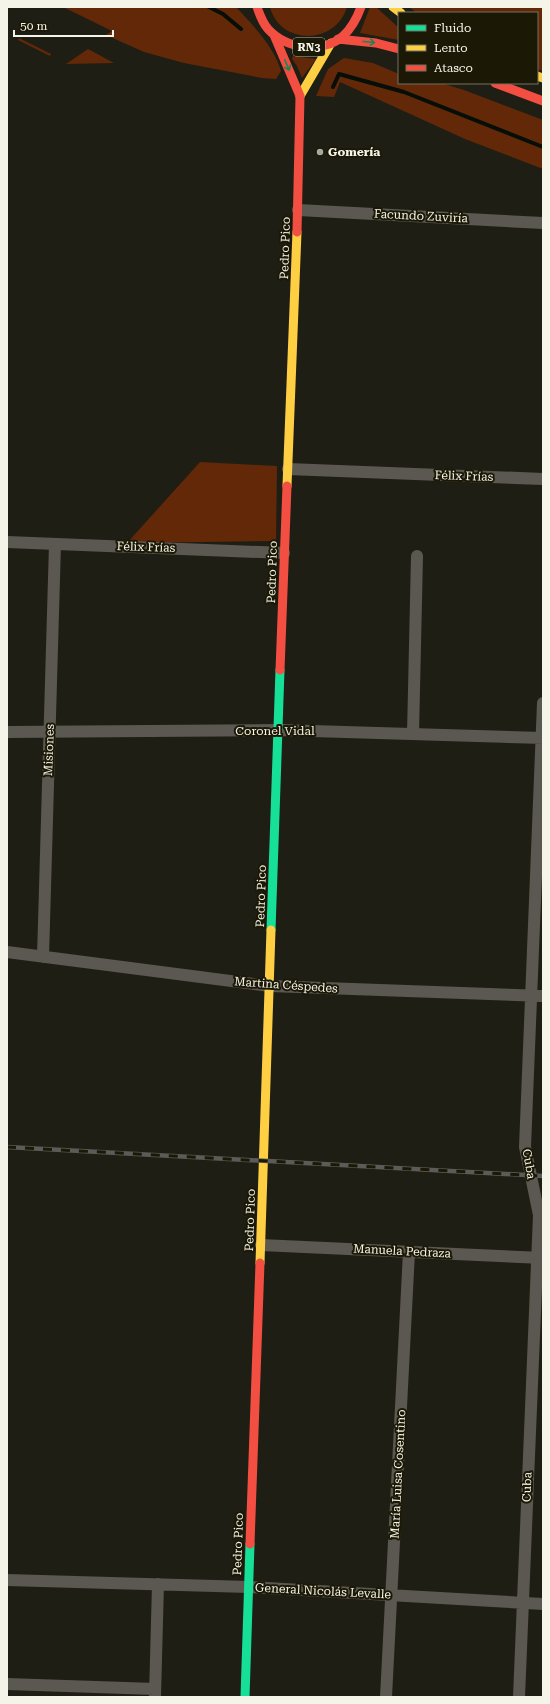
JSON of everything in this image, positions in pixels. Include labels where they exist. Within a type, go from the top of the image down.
[{"type":"main road","name":"RN3","points":[[335,41],[354,23],[362,7]]},
{"type":"main road","name":"RN3","points":[[256,8],[264,24],[274,35],[287,43],[301,47],[316,47],[335,41],[376,42],[398,49]]},
{"type":"main road","name":"Pedro Pico","points":[[245,1697],[284,553],[298,210],[300,96],[274,35]]},
{"type":"main road","name":"Pedro Pico","points":[[300,96],[335,41]]},
{"type":"main road","points":[[498,84],[543,101]]},
{"type":"street","name":"Facundo Zuviría","points":[[298,210],[543,223]]},
{"type":"street","name":"Félix Frías","points":[[288,469],[543,479]]},
{"type":"street","name":"Félix Frías","points":[[7,542],[284,553]]},
{"type":"street","name":"Misiones","points":[[43,957],[55,544]]},
{"type":"street","points":[[413,734],[417,556]]},
{"type":"street","name":"Cuba","points":[[518,1697],[540,1258],[539,1215],[525,1147],[537,996],[543,702]]},
{"type":"street","name":"Coronel Vidal","points":[[7,732],[279,730],[542,738]]},
{"type":"street","name":"Martina Céspedes","points":[[7,952],[270,986],[537,996]]},
{"type":"street","name":"Manuela Pedraza","points":[[261,1245],[540,1258]]},
{"type":"street","name":"María Luisa Cosentino","points":[[386,1697],[410,1252]]},
{"type":"street","name":"General Nicolás Levalle","points":[[7,1580],[248,1587],[543,1604]]},
{"type":"street","points":[[7,1684],[55,1691],[155,1693],[158,1584]]},
{"type":"shaded area","points":[[63,7],[236,7],[268,45],[278,62],[281,71],[276,79],[262,78],[184,63],[144,52],[106,35],[112,31]]},
{"type":"shaded area","points":[[270,7],[347,7],[341,20],[332,29],[320,34],[308,36],[296,34],[285,29],[276,20]]},
{"type":"shaded area","points":[[370,7],[376,7],[398,27],[398,40],[360,33]]},
{"type":"shaded area","points":[[409,7],[543,7],[543,71],[538,69],[538,12],[416,12]]},
{"type":"shaded area","points":[[19,38],[51,54],[50,56],[18,40]]},
{"type":"shaded area","points":[[88,49],[114,63],[66,64]]},
{"type":"shaded area","points":[[293,56],[316,59],[302,78],[292,59]]},
{"type":"shaded area","points":[[344,58],[373,63],[398,74],[398,84],[444,84],[543,120],[543,169],[465,139],[340,82],[334,97],[316,96],[328,69]]},
{"type":"shaded area","points":[[200,462],[277,466],[276,541],[127,543]]},
{"type":"waterway","points":[[209,7],[223,14],[241,29]]},
{"type":"waterway","points":[[333,87],[339,74],[404,92],[543,147]]},
{"type":"railway","points":[[7,1147],[543,1176]]},
{"type":"traffic: fast","points":[[271,930],[280,670]]},
{"type":"traffic: fast","points":[[245,1697],[250,1544]]},
{"type":"traffic: slow","points":[[393,7],[400,12]]},
{"type":"traffic: slow","points":[[300,96],[331,43]]},
{"type":"traffic: slow","points":[[538,76],[543,78]]},
{"type":"traffic: slow","points":[[287,486],[297,232]]},
{"type":"traffic: slow","points":[[260,1263],[271,930]]},
{"type":"traffic: jam","points":[[257,7],[264,24],[276,36],[294,45],[305,47],[315,47],[335,42],[349,30],[361,7]]},
{"type":"traffic: jam","points":[[274,35],[300,96],[297,232]]},
{"type":"traffic: jam","points":[[338,39],[376,43],[398,49]]},
{"type":"traffic: jam","points":[[498,84],[543,101]]},
{"type":"traffic: jam","points":[[280,670],[287,486]]},
{"type":"traffic: jam","points":[[250,1544],[260,1263]]},
{"type":"place","name":"Gomería","points":[[320,152]]}]
